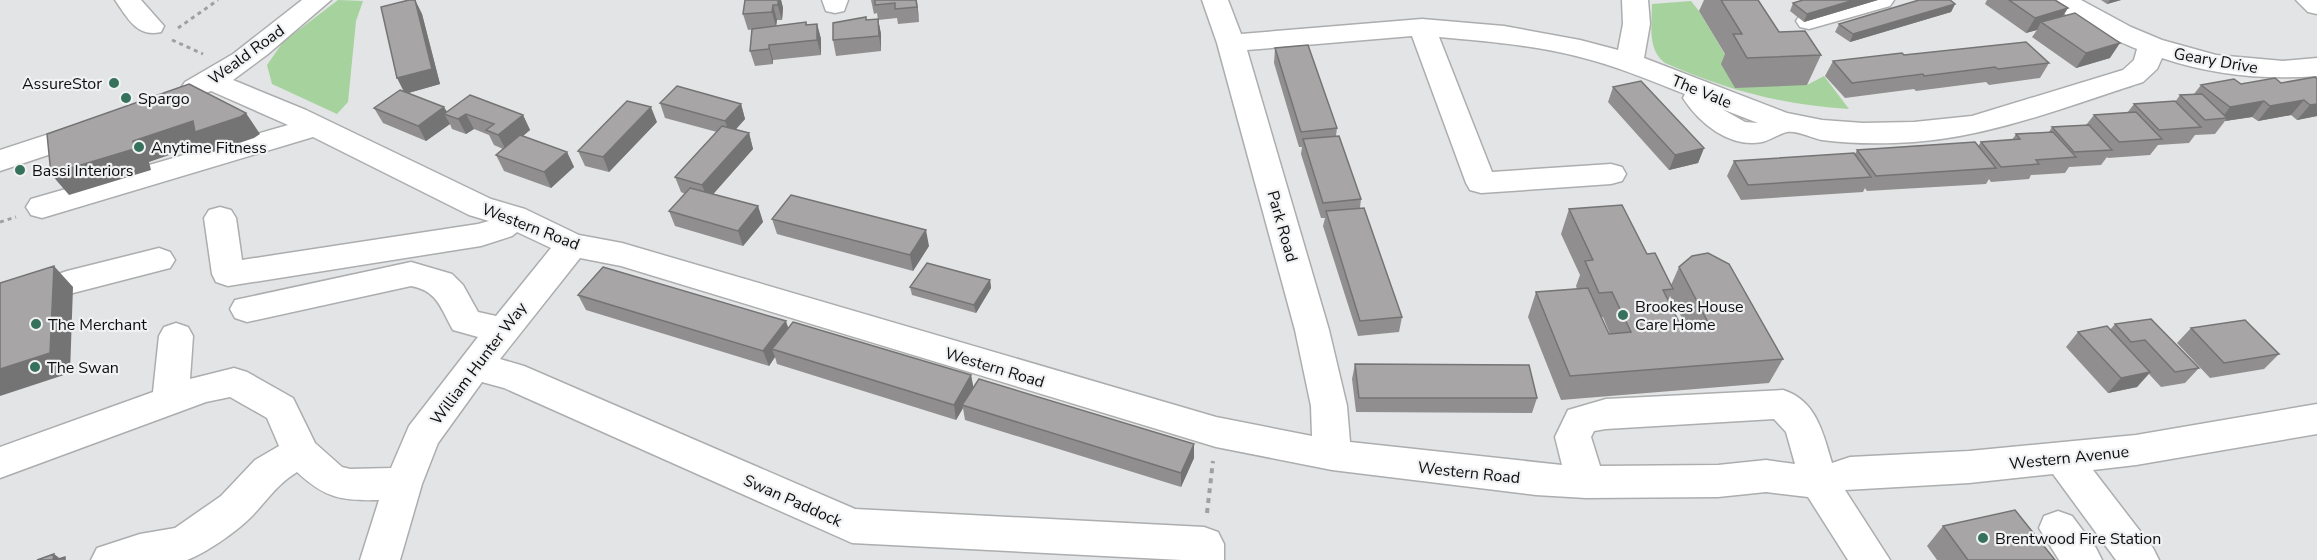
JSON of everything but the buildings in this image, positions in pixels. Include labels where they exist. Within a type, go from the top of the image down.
[{"type":"street","points":[[128,0],[142,19],[158,31]]},
{"type":"street","name":"Weald Road","points":[[169,98],[221,74],[318,0]]},
{"type":"street","name":"Park Road","points":[[1215,0],[1231,43],[1312,330],[1329,406],[1332,455]]},
{"type":"street","points":[[1629,62],[1636,39],[1635,0]]},
{"type":"street","points":[[1809,21],[1881,0]]},
{"type":"street","name":"Geary Drive","points":[[2062,0],[2102,24],[2173,54],[2239,68],[2317,67]]},
{"type":"street","points":[[2309,0],[2317,6]]},
{"type":"street","points":[[1422,27],[1481,183],[1611,174]]},
{"type":"street","name":"The Vale","points":[[1231,43],[1422,27],[1504,34],[1542,40],[1629,62],[1691,87],[1701,106],[1718,120],[1737,131],[1760,133],[1775,127],[1780,121],[1822,130],[1863,133],[1914,132],[1974,125],[2133,76],[2147,63],[2152,46]]},
{"type":"street","name":"Western Road","points":[[221,74],[315,127],[480,207],[514,217],[572,245],[622,255],[1216,432],[1332,455],[1514,477],[1586,482],[1718,481],[1766,476],[1819,483]]},
{"type":"street","points":[[0,137],[38,137],[105,124],[0,161]]},
{"type":"street","points":[[42,207],[315,127]]},
{"type":"street","points":[[220,218],[228,274],[481,235],[501,228],[514,217]]},
{"type":"street","name":"William Hunter Way","points":[[380,560],[403,483],[422,437],[451,396],[572,245]]},
{"type":"street","points":[[0,306],[67,284],[159,260]]},
{"type":"street","points":[[247,309],[411,274],[435,278],[448,288],[465,321],[503,331]]},
{"type":"street","points":[[176,336],[186,395]]},
{"type":"street","name":"Swan Paddock","points":[[475,368],[512,376],[852,526],[1204,552]]},
{"type":"street","points":[[0,463],[186,395],[234,382],[280,408],[292,430],[300,452],[330,478],[350,485],[403,483]]},
{"type":"street","points":[[1586,482],[1573,437],[1581,420],[1606,414],[1783,404],[1803,426],[1819,483],[1870,560]]},
{"type":"street","name":"Western Avenue","points":[[1819,483],[1850,473],[1969,467],[2147,448],[2317,419]]},
{"type":"street","points":[[111,560],[140,551],[184,543],[235,508],[268,471],[300,452]]},
{"type":"street","points":[[2062,458],[2139,560]]},
{"type":"street","points":[[2058,528],[2082,560]]},
{"type":"path","points":[[218,0],[158,31],[221,74]]},
{"type":"path","points":[[1204,552],[1216,432]]},
{"type":"green space","points":[[338,0],[363,1],[356,21],[348,102],[337,114],[272,84],[267,65],[283,42]]},
{"type":"green space","points":[[1691,1],[1730,63],[1807,85],[1824,76],[1849,109],[1801,104],[1755,95],[1710,81],[1665,63],[1659,58],[1653,44],[1652,4]]},
{"type":"place","name":"AssureStor","points":[[114,83]]},
{"type":"place","name":"Spargo","points":[[126,98]]},
{"type":"place","name":"Anytime Fitness","points":[[139,147]]},
{"type":"place","name":"Bassi Interiors","points":[[20,170]]},
{"type":"place","name":"Brookes House Care Home","points":[[1623,315]]},
{"type":"place","name":"The Merchant","points":[[36,324]]},
{"type":"place","name":"The Swan","points":[[35,367]]},
{"type":"place","name":"Brentwood Fire Station","points":[[1983,538]]}]
